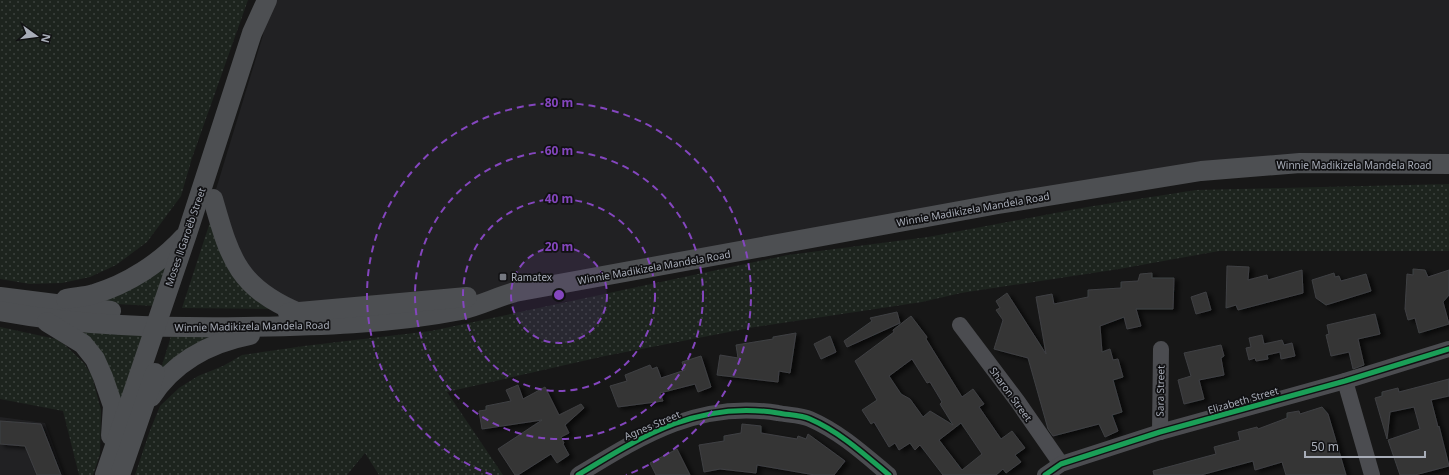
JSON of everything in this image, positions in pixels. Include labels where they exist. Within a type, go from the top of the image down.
[{"type":"main road","name":"Moses ǁGaroëb Street","points":[[104,475],[110,456],[213,199],[263,35],[269,0]]},
{"type":"main road","name":"Moses ǁGaroëb Street","points":[[120,475],[143,408],[163,322],[187,234],[252,33],[269,0]]},
{"type":"main road","name":"Winnie Madikizela Mandela Road","points":[[0,311],[39,311],[163,322],[422,316],[462,309],[502,296],[998,204],[1201,171],[1300,163],[1449,164]]},
{"type":"main road","points":[[213,199],[228,250],[238,268],[253,285],[296,320]]},
{"type":"main road","points":[[39,311],[93,295],[127,281],[162,258],[187,234]]},
{"type":"main road","name":"Winnie Madikizela Mandela Road","points":[[0,297],[39,311]]},
{"type":"main road","points":[[39,311],[83,344],[95,359],[113,406],[110,456]]},
{"type":"main road","points":[[143,408],[168,376],[188,359],[208,347],[296,320]]},
{"type":"street","name":"Sharon Street","points":[[960,325],[1018,402],[1061,464]]},
{"type":"street","name":"Sara Street","points":[[1160,432],[1161,349]]},
{"type":"street","name":"Elizabeth Street","points":[[1046,475],[1061,464],[1160,432],[1345,381],[1449,349]]},
{"type":"street","points":[[1345,381],[1372,475]]},
{"type":"street","name":"Agnes Street","points":[[578,475],[627,445],[670,425],[716,411],[755,409],[809,418],[852,443],[889,475]]},
{"type":"shaded area","points":[[0,0],[248,0],[192,158],[181,196],[147,242],[116,265],[90,277],[62,283],[30,284],[0,279]]},
{"type":"shaded area","points":[[270,0],[1449,0],[1449,165],[1294,160],[515,292],[299,313],[253,285],[213,199],[263,35]]},
{"type":"shaded area","points":[[1449,184],[1449,251],[1219,251],[1119,269],[961,293],[922,302],[755,327],[605,356],[447,392],[503,475],[379,475],[365,453],[347,475],[135,475],[160,406],[179,388],[198,376],[223,366],[242,355],[431,331],[788,255],[928,237],[1087,207],[1196,190]]},
{"type":"shaded area","points":[[211,219],[274,309],[182,308]]},
{"type":"shaded area","points":[[173,257],[155,306],[96,303]]},
{"type":"shaded area","points":[[0,327],[56,339],[65,345],[84,363],[92,376],[101,410],[100,454],[93,475],[79,475],[63,411],[0,399]]},
{"type":"shaded area","points":[[76,329],[147,333],[122,409]]},
{"type":"shaded area","points":[[172,333],[222,334],[159,375]]},
{"type":"shaded area","points":[[0,417],[45,423],[64,475],[0,475]]},
{"type":"building","points":[[1227,266],[1249,267],[1248,280],[1267,275],[1268,280],[1302,270],[1303,293],[1238,310],[1236,305],[1226,308]]},
{"type":"building","points":[[1413,269],[1425,270],[1428,277],[1449,270],[1449,295],[1443,302],[1449,324],[1419,333],[1415,318],[1408,320],[1405,309],[1407,274],[1413,275]]},
{"type":"building","points":[[1152,273],[1152,278],[1174,278],[1173,309],[1136,309],[1141,326],[1127,329],[1124,317],[1100,326],[1102,352],[1110,349],[1113,360],[1118,359],[1123,377],[1113,380],[1122,412],[1112,415],[1118,431],[1105,437],[1099,424],[1053,436],[1048,429],[1028,358],[994,349],[1003,320],[996,310],[1000,308],[996,301],[1007,293],[1046,354],[1036,297],[1052,294],[1054,304],[1088,297],[1088,290],[1121,288],[1121,282],[1138,281],[1140,274]]},
{"type":"building","points":[[1334,273],[1335,277],[1339,276],[1341,281],[1366,274],[1371,291],[1326,305],[1316,298],[1312,280]]},
{"type":"building","points":[[1206,292],[1211,310],[1196,314],[1191,297]]},
{"type":"building","points":[[897,312],[900,323],[847,347],[844,341],[872,321],[870,318]]},
{"type":"building","points":[[1375,314],[1380,334],[1358,339],[1364,365],[1353,369],[1349,352],[1331,356],[1326,335],[1329,334],[1327,325]]},
{"type":"building","points":[[911,316],[927,337],[926,339],[962,397],[973,389],[984,404],[979,407],[1001,439],[1012,431],[1025,448],[1015,455],[1021,462],[1006,473],[1003,469],[996,475],[943,475],[920,445],[915,450],[910,443],[899,450],[895,443],[889,447],[874,422],[871,424],[862,410],[877,400],[855,361],[894,332],[893,330]],"holes":[[[912,359],[927,383],[930,382],[942,402],[940,404],[953,425],[930,411],[923,417],[910,399],[901,394],[889,376]],[[961,423],[982,454],[962,470],[939,440]]]},
{"type":"building","points":[[796,333],[790,373],[779,371],[778,382],[717,375],[720,355],[738,358],[736,345],[773,339],[773,337]]},
{"type":"building","points":[[1262,335],[1264,344],[1282,340],[1284,345],[1292,343],[1295,356],[1281,359],[1280,352],[1267,355],[1268,359],[1256,361],[1255,358],[1249,360],[1246,348],[1251,347],[1249,338]]},
{"type":"building","points":[[830,336],[836,352],[821,359],[814,344]]},
{"type":"building","points":[[1221,345],[1224,356],[1221,358],[1224,375],[1199,380],[1204,399],[1184,404],[1178,380],[1191,376],[1184,353]]},
{"type":"building","points":[[701,356],[711,387],[698,392],[695,384],[660,393],[663,401],[618,407],[610,386],[627,381],[625,375],[650,365],[652,369],[657,367],[661,378],[685,370],[682,362]]},
{"type":"building","points":[[1449,379],[1449,396],[1431,400],[1449,466],[1415,475],[1400,475],[1388,440],[1420,429],[1414,407],[1390,412],[1387,439],[1375,398],[1382,396],[1382,392],[1398,388],[1399,392]]},
{"type":"building","points":[[518,385],[523,399],[545,387],[559,415],[581,404],[584,408],[565,425],[569,433],[561,437],[569,455],[557,463],[551,454],[518,475],[515,475],[498,449],[542,420],[482,429],[479,411],[486,410],[486,406],[511,401],[506,390]]},
{"type":"building","points":[[1322,407],[1328,414],[1346,475],[1286,475],[1282,462],[1255,470],[1253,461],[1201,475],[1154,475],[1153,471],[1216,454],[1214,447],[1240,440],[1238,432],[1257,427],[1258,429],[1287,418],[1287,413],[1299,411],[1300,414]]},
{"type":"building","points":[[0,421],[41,424],[61,475],[37,475],[25,446],[0,444]]},
{"type":"building","points":[[742,424],[761,426],[761,433],[797,439],[798,436],[806,439],[808,434],[845,461],[834,475],[815,475],[757,465],[756,473],[720,469],[704,472],[699,445],[724,441],[724,436],[741,433]]},
{"type":"building","points":[[677,449],[690,475],[656,475],[650,463]]},
{"type":"cycle path","points":[[1045,475],[1061,464],[1160,432],[1345,381],[1449,349]]},
{"type":"cycle path","points":[[578,475],[625,447],[672,424],[722,412],[749,410],[794,415],[810,419],[821,424],[861,451],[889,475]]},
{"type":"place","name":"Ramatex","points":[[503,277]]}]
